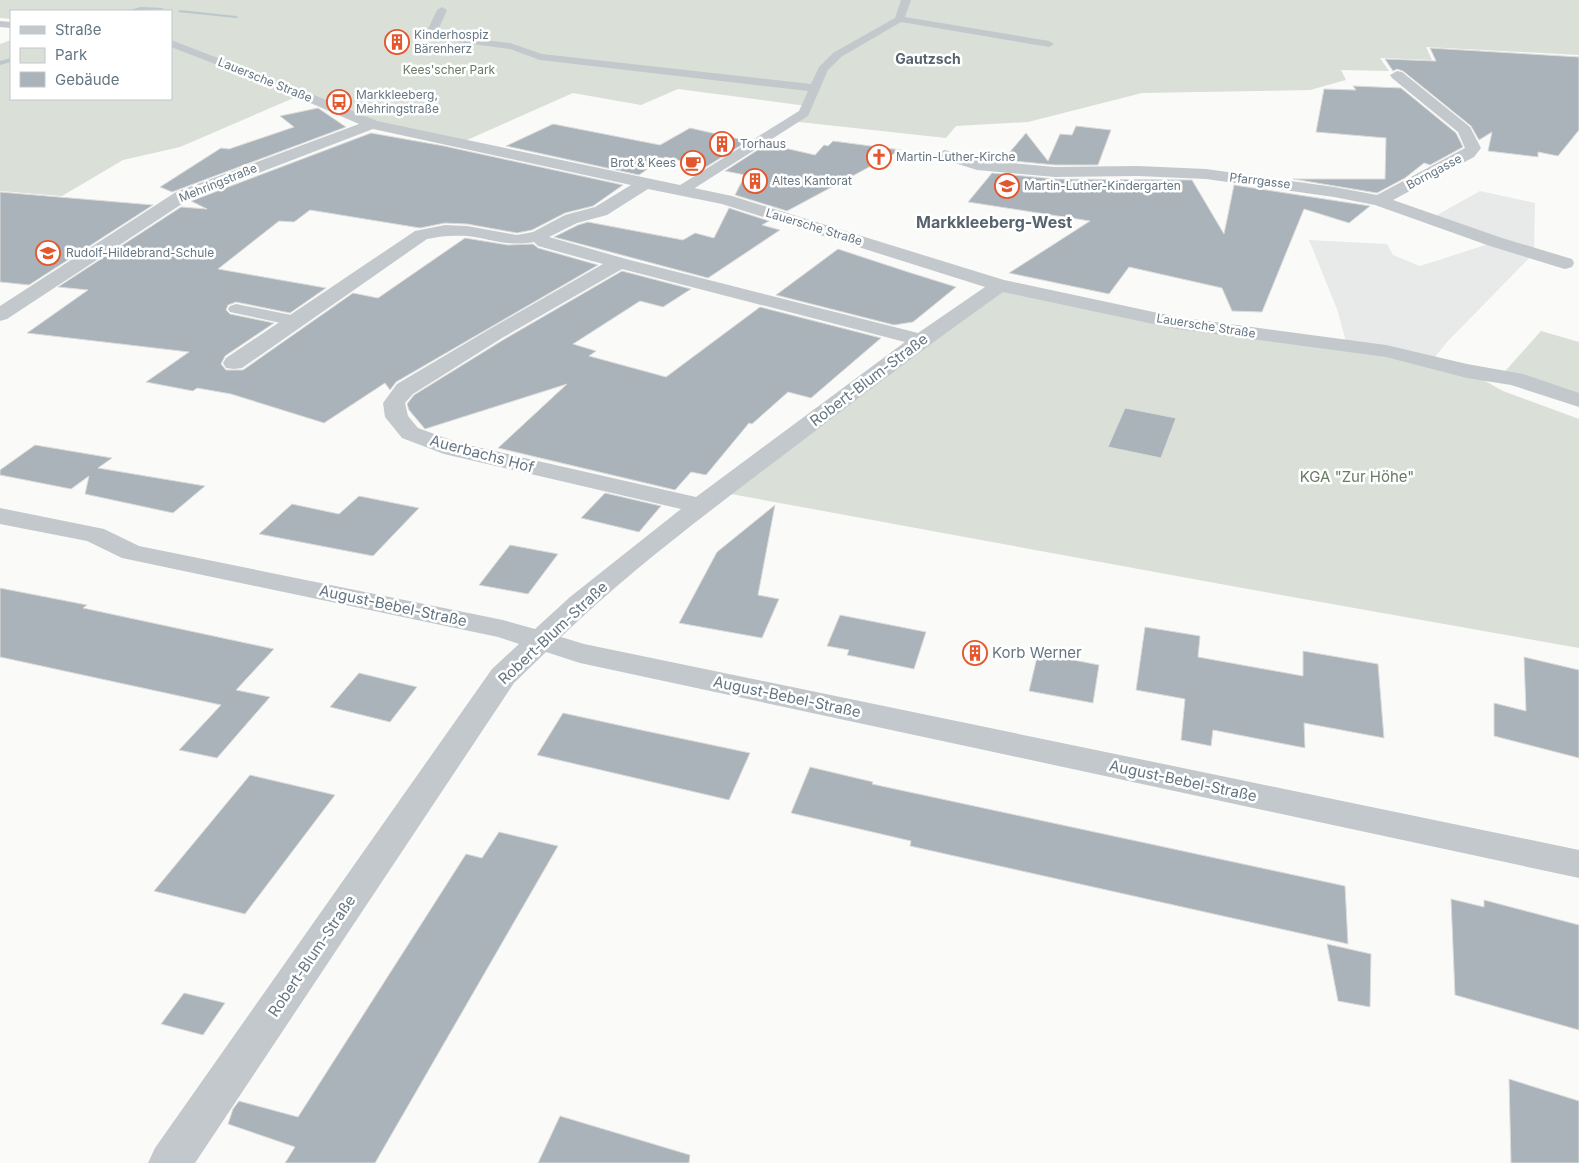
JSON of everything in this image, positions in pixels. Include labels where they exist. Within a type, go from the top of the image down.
[{"type":"street","name":"Borngasse","points":[[1378,202],[1468,154],[1473,148],[1465,130],[1397,75]]},
{"type":"street","name":"Lauersche Straße","points":[[297,92],[372,124],[458,144],[726,200],[1000,285],[1177,323],[1386,351],[1467,371],[1515,379],[1579,400]]},
{"type":"street","name":"Mehringstraße","points":[[0,315],[182,196],[372,124]]},
{"type":"street","name":"Pfarrgasse","points":[[946,155],[977,165],[1055,172],[1138,171],[1206,174],[1290,185],[1378,202],[1565,263]]},
{"type":"street","points":[[234,363],[421,235],[445,230],[467,231],[517,240],[538,236],[571,219],[601,211],[646,183]]},
{"type":"street","points":[[538,236],[544,242],[619,263],[921,340]]},
{"type":"street","name":"Auerbachs Hof","points":[[619,263],[494,334],[405,389],[394,403],[397,417],[410,433],[452,449],[701,506]]},
{"type":"street","name":"Robert-Blum-Straße","points":[[170,1163],[503,676],[580,603],[701,506],[921,340],[1000,285]]},
{"type":"street","name":"Lauersche Straße","points":[[1467,371],[1503,391],[1579,419]]},
{"type":"street","name":"August-Bebel-Straße","points":[[0,516],[95,535],[130,552],[503,629],[580,653],[1579,864]]},
{"type":"lane","points":[[682,190],[804,112],[823,70],[837,55],[898,19],[906,0]]},
{"type":"lane","points":[[442,10],[432,30],[435,35],[512,46],[540,57],[812,96]]},
{"type":"lane","points":[[898,19],[1049,44]]},
{"type":"lane","name":"Lauersche Straße","points":[[172,43],[297,92]]},
{"type":"lane","points":[[236,309],[295,320]]},
{"type":"shaded area","points":[[1480,191],[1535,203],[1534,253],[1447,342],[1431,362],[1347,345],[1337,309],[1309,240],[1387,244],[1393,255],[1420,266],[1495,242],[1430,219]]},
{"type":"green space","name":"Kees'scher Park","points":[[0,0],[1579,0],[1579,55],[1426,47],[1432,60],[1380,58],[1389,71],[1341,70],[1346,80],[1310,90],[1142,93],[1028,122],[956,126],[946,138],[790,121],[807,106],[678,89],[641,105],[573,93],[458,144],[372,124],[303,94],[180,147],[123,160],[62,196],[0,191],[0,44],[10,40],[10,100],[172,100],[172,10],[10,10],[10,19],[0,18]]},
{"type":"green space","name":"KGA \"Zur Höhe\"","points":[[1000,285],[1177,323],[1358,347],[1467,371],[1503,391],[1579,419],[1579,648],[720,492]]},
{"type":"green space","points":[[1541,331],[1579,342],[1579,400],[1500,377]]},
{"type":"building","points":[[1430,48],[1579,57],[1579,130],[1558,156],[1538,152],[1538,157],[1488,151],[1492,132],[1479,140],[1471,126],[1403,71],[1397,69],[1393,71],[1385,59],[1436,61]]},
{"type":"building","points":[[1353,86],[1401,88],[1456,133],[1463,147],[1430,165],[1424,163],[1405,178],[1377,193],[1293,179],[1385,179],[1386,138],[1316,132],[1324,89],[1356,90]]},
{"type":"building","points":[[318,108],[346,127],[172,192],[160,187],[221,148],[229,149],[294,127],[280,116]]},
{"type":"building","points":[[553,124],[660,145],[690,128],[748,141],[706,167],[665,157],[639,175],[506,146]]},
{"type":"building","points":[[1076,126],[1111,130],[1098,165],[1055,165],[1003,160],[1026,133],[1048,161],[1060,134],[1072,135]]},
{"type":"building","points":[[371,133],[444,146],[623,185],[593,206],[565,213],[532,230],[517,233],[467,224],[445,223],[420,228],[310,210],[294,222],[279,221],[218,269],[326,288],[290,313],[236,302],[228,305],[226,310],[230,314],[274,323],[225,356],[221,364],[226,370],[243,370],[353,293],[378,298],[465,238],[508,245],[533,244],[538,248],[598,265],[396,382],[390,390],[385,383],[324,423],[231,394],[197,388],[193,391],[146,382],[189,352],[27,333],[88,290],[58,287],[181,207],[207,209],[191,201]]},
{"type":"building","points":[[833,141],[901,150],[787,211],[735,195],[745,175],[725,171],[767,144],[815,155],[824,145],[828,146]]},
{"type":"building","points":[[992,173],[1055,179],[1192,180],[1224,234],[1234,185],[1370,206],[1349,223],[1304,209],[1262,312],[1232,311],[1222,288],[1129,267],[1109,294],[1009,273],[1090,221],[968,202]]},
{"type":"building","name":"Rudolf-Hildebrand-Schule","points":[[0,192],[153,205],[29,285],[0,282]]},
{"type":"building","points":[[729,208],[769,221],[762,225],[780,230],[708,278],[554,237],[588,222],[683,240],[695,233],[714,238]]},
{"type":"building","points":[[838,249],[956,287],[913,322],[894,325],[776,295]]},
{"type":"building","points":[[622,271],[691,289],[663,307],[640,301],[573,344],[596,351],[589,356],[666,377],[760,307],[881,338],[811,398],[788,392],[752,424],[749,423],[706,475],[691,472],[675,490],[498,448],[567,384],[425,429],[409,410],[407,404],[414,395],[503,340]]},
{"type":"building","points":[[1125,408],[1176,418],[1161,458],[1108,447]]},
{"type":"building","points":[[35,445],[112,458],[98,468],[205,486],[173,513],[85,494],[89,476],[71,489],[0,475],[0,470]]},
{"type":"building","points":[[605,493],[661,506],[639,532],[581,518]]},
{"type":"building","points":[[359,496],[419,508],[373,556],[259,534],[292,504],[339,514]]},
{"type":"building","points":[[775,505],[758,595],[779,599],[762,638],[679,623],[717,552]]},
{"type":"building","points":[[510,545],[558,554],[528,594],[479,585]]},
{"type":"building","points":[[0,588],[87,605],[83,608],[274,649],[236,690],[270,697],[217,758],[179,750],[221,705],[0,657]]},
{"type":"building","points":[[840,615],[926,632],[914,669],[847,655],[849,650],[827,646]]},
{"type":"building","points":[[1145,627],[1200,636],[1198,657],[1303,676],[1303,651],[1378,664],[1384,738],[1304,723],[1305,748],[1213,730],[1211,746],[1181,740],[1185,699],[1136,690]]},
{"type":"building","points":[[1038,653],[1099,665],[1093,703],[1029,691]]},
{"type":"building","points":[[1524,657],[1579,670],[1579,758],[1494,736],[1494,703],[1526,711]]},
{"type":"building","points":[[359,673],[417,687],[390,722],[330,707]]},
{"type":"building","points":[[563,713],[750,753],[729,800],[537,755]]},
{"type":"building","points":[[810,767],[873,782],[872,784],[1345,886],[1348,944],[910,846],[911,841],[791,813]]},
{"type":"building","points":[[250,775],[335,795],[245,914],[154,891]]},
{"type":"building","points":[[499,832],[558,846],[375,1163],[285,1163],[295,1147],[228,1124],[233,1109],[239,1101],[298,1117],[466,854],[482,858]]},
{"type":"building","points":[[1451,899],[1484,907],[1484,900],[1579,925],[1579,1030],[1455,995]]},
{"type":"building","points":[[1327,944],[1371,954],[1370,1007],[1338,1001]]},
{"type":"building","points":[[184,993],[225,1003],[203,1035],[161,1024]]},
{"type":"building","points":[[1509,1079],[1579,1101],[1579,1163],[1511,1163]]},
{"type":"building","points":[[560,1116],[690,1155],[689,1163],[538,1163]]},
{"type":"waterway","points":[[132,10],[141,8],[162,9]]},
{"type":"waterway","points":[[180,11],[236,17]]},
{"type":"waterway","points":[[0,63],[10,60]]},
{"type":"place","name":"Kinderhospiz Bärenherz","points":[[397,42]]},
{"type":"place","name":"Markkleeberg, Mehringstraße","points":[[339,102]]},
{"type":"place","name":"Torhaus","points":[[722,144]]},
{"type":"place","name":"Martin-Luther-Kirche","points":[[879,157]]},
{"type":"place","name":"Brot & Kees","points":[[693,163]]},
{"type":"place","name":"Altes Kantorat","points":[[755,181]]},
{"type":"place","name":"Martin-Luther-Kindergarten","points":[[1007,186]]},
{"type":"place","name":"Rudolf-Hildebrand-Schule","points":[[48,253]]},
{"type":"place","name":"Korb Werner","points":[[975,653]]},
{"type":"district","name":"Gautzsch","points":[[928,59]]},
{"type":"district","name":"Markkleeberg-West","points":[[994,222]]}]
